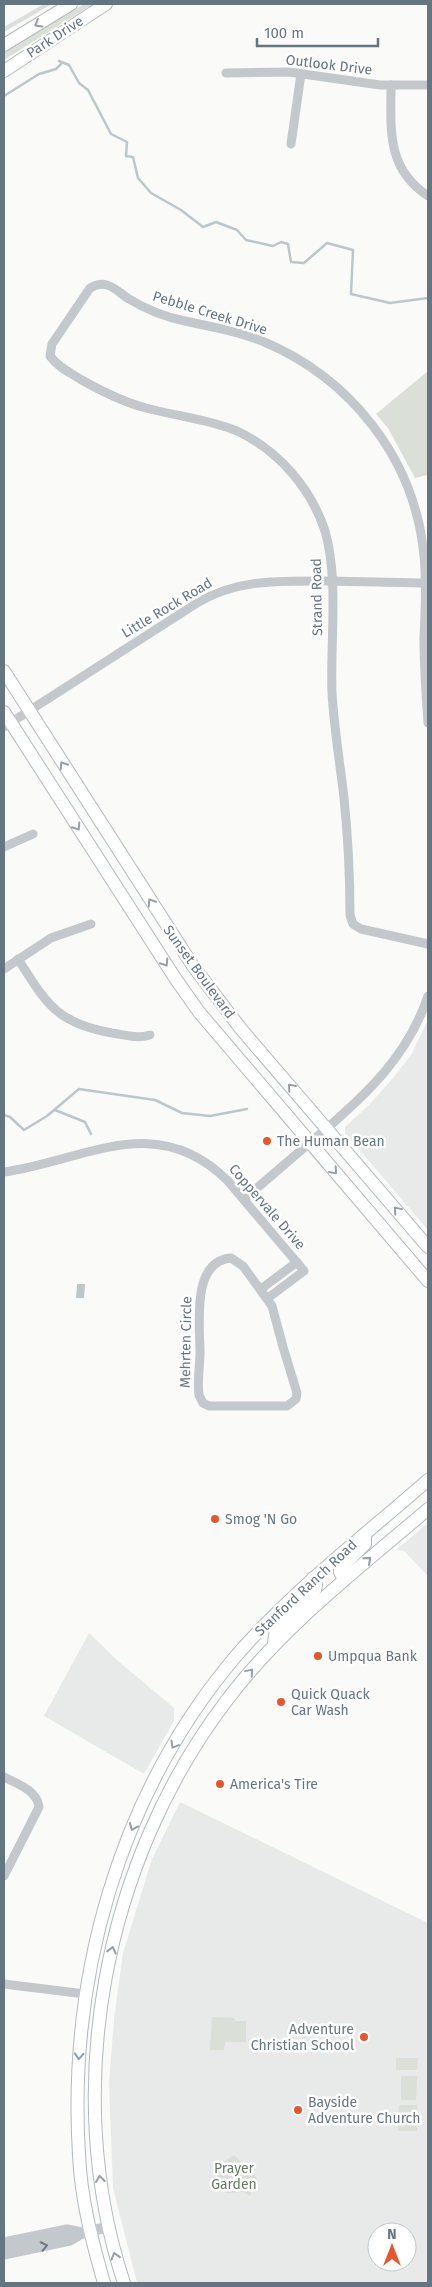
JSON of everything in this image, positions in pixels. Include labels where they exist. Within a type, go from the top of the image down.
[{"type":"main road","name":"Park Drive","points":[[4,45],[71,4]]},
{"type":"main road","name":"Park Drive","points":[[4,71],[106,4]]},
{"type":"main road","name":"Sunset Boulevard","points":[[4,671],[192,966],[241,1029],[428,1247]]},
{"type":"main road","name":"Sunset Boulevard","points":[[6,720],[174,978],[225,1043],[428,1281]]},
{"type":"main road","name":"Stanford Ranch Road","points":[[104,2283],[86,2232],[79,2157],[78,2080],[85,1994],[92,1956],[114,1875],[153,1782],[191,1718],[235,1658],[263,1626],[313,1578],[428,1480]]},
{"type":"main road","name":"Stanford Ranch Road","points":[[124,2283],[108,2227],[97,2153],[96,2063],[103,1998],[121,1915],[131,1882],[159,1814],[204,1732],[226,1700],[274,1644],[344,1580],[428,1509]]},
{"type":"main road","points":[[344,1580],[340,1572],[341,1568],[365,1544],[365,1534]]},
{"type":"main road","points":[[274,1644],[276,1628],[314,1590],[316,1585],[313,1578]]},
{"type":"main road","points":[[92,1956],[95,1991],[103,1998]]},
{"type":"main road","points":[[85,1994],[91,2004],[89,2025],[96,2063]]},
{"type":"street","name":"Outlook Drive","points":[[226,73],[301,74],[391,85],[428,85]]},
{"type":"street","points":[[291,144],[301,74]]},
{"type":"street","points":[[391,85],[390,129],[394,151],[408,178],[428,196]]},
{"type":"street","name":"Pebble Creek Drive","points":[[50,356],[52,344],[90,288],[99,284],[109,285],[128,299],[162,315],[241,334],[275,347],[308,364],[334,383],[357,406],[377,431],[396,462],[409,491],[418,521],[424,555],[426,583],[424,651],[428,722]]},
{"type":"street","name":"Strand Road","points":[[50,356],[56,364],[106,393],[145,408],[216,424],[238,432],[267,449],[291,472],[312,502],[325,531],[329,548],[332,582],[332,693],[346,815],[350,915],[353,924],[361,929],[428,944]]},
{"type":"street","name":"Little Rock Road","points":[[6,720],[29,711],[215,594],[255,582],[426,583]]},
{"type":"street","points":[[4,847],[33,834]]},
{"type":"street","points":[[4,969],[51,938],[91,924]]},
{"type":"street","points":[[18,959],[50,1005],[68,1020],[99,1031],[134,1037],[150,1035]]},
{"type":"street","points":[[244,1199],[357,1102],[385,1074],[400,1055],[416,1027],[428,996]]},
{"type":"street","name":"Coppervale Drive","points":[[4,1172],[100,1148],[124,1144],[156,1144],[185,1152],[209,1165],[225,1178],[297,1262],[304,1271],[288,1283]]},
{"type":"street","name":"Mehrten Circle","points":[[231,1258],[240,1263],[261,1289],[268,1298],[276,1315],[282,1348],[296,1384],[296,1399],[292,1404],[280,1406],[209,1406],[203,1403],[198,1388],[200,1293],[204,1279],[210,1269],[219,1261],[231,1258]]},
{"type":"street","points":[[261,1289],[297,1262]]},
{"type":"street","points":[[268,1298],[288,1283],[281,1274]]},
{"type":"street","points":[[4,1777],[32,1792],[37,1797],[40,1807],[4,1876]]},
{"type":"street","points":[[4,1984],[85,1994]]},
{"type":"street","points":[[4,2254],[70,2240],[86,2232],[108,2227]]},
{"type":"street","points":[[4,2243],[67,2230],[86,2232]]},
{"type":"shaded area","points":[[428,1020],[428,1230],[345,1133],[345,1127],[370,1104],[395,1076],[412,1053]]},
{"type":"shaded area","points":[[77,1284],[85,1284],[84,1298],[76,1298]]},
{"type":"shaded area","points":[[428,1523],[428,1576],[404,1551],[396,1550]]},
{"type":"shaded area","points":[[89,1633],[118,1661],[174,1708],[174,1721],[144,1774],[44,1716]]},
{"type":"shaded area","points":[[180,1802],[428,1923],[428,2283],[137,2283],[113,2188],[109,2084],[114,2019],[123,1953],[152,1859]]},
{"type":"green space","points":[[44,4],[52,4],[4,32],[4,27]]},
{"type":"green space","points":[[84,4],[93,4],[4,60],[4,51]]},
{"type":"green space","points":[[428,371],[428,475],[415,478],[388,428],[376,414]]},
{"type":"green space","points":[[212,2017],[234,2018],[235,2021],[246,2021],[246,2042],[225,2042],[224,2050],[210,2050]]},
{"type":"green space","points":[[396,2058],[418,2058],[417,2070],[396,2070]]},
{"type":"green space","points":[[401,2076],[417,2076],[416,2100],[401,2100]]},
{"type":"green space","points":[[399,2105],[417,2105],[417,2131],[398,2131]]},
{"type":"green space","name":"Prayer Garden","points":[[234,2155],[257,2178],[250,2196],[243,2192],[226,2193],[218,2185],[216,2171]]},
{"type":"waterway","points":[[59,61],[69,65],[79,83],[88,90],[111,134],[127,142],[126,156],[133,157],[138,178],[151,193],[181,210],[203,227],[216,222],[237,230],[246,240],[273,246],[281,242],[288,244],[291,262],[304,263],[327,243],[353,250],[351,294],[390,303],[428,298]]},
{"type":"waterway","points":[[4,96],[39,74],[56,69],[61,64]]},
{"type":"waterway","points":[[4,1115],[10,1117],[24,1130],[47,1116],[79,1089],[155,1100],[182,1113],[210,1116],[247,1109]]},
{"type":"waterway","points":[[55,1110],[85,1122],[91,1134]]},
{"type":"place","name":"The Human Bean","points":[[267,1141]]},
{"type":"place","name":"Smog 'N Go","points":[[215,1519]]},
{"type":"place","name":"Umpqua Bank","points":[[318,1656]]},
{"type":"place","name":"Quick Quack Car Wash","points":[[281,1702]]},
{"type":"place","name":"America's Tire","points":[[220,1784]]},
{"type":"place","name":"Adventure Christian School","points":[[364,2037]]},
{"type":"place","name":"Bayside Adventure Church","points":[[298,2110]]}]
